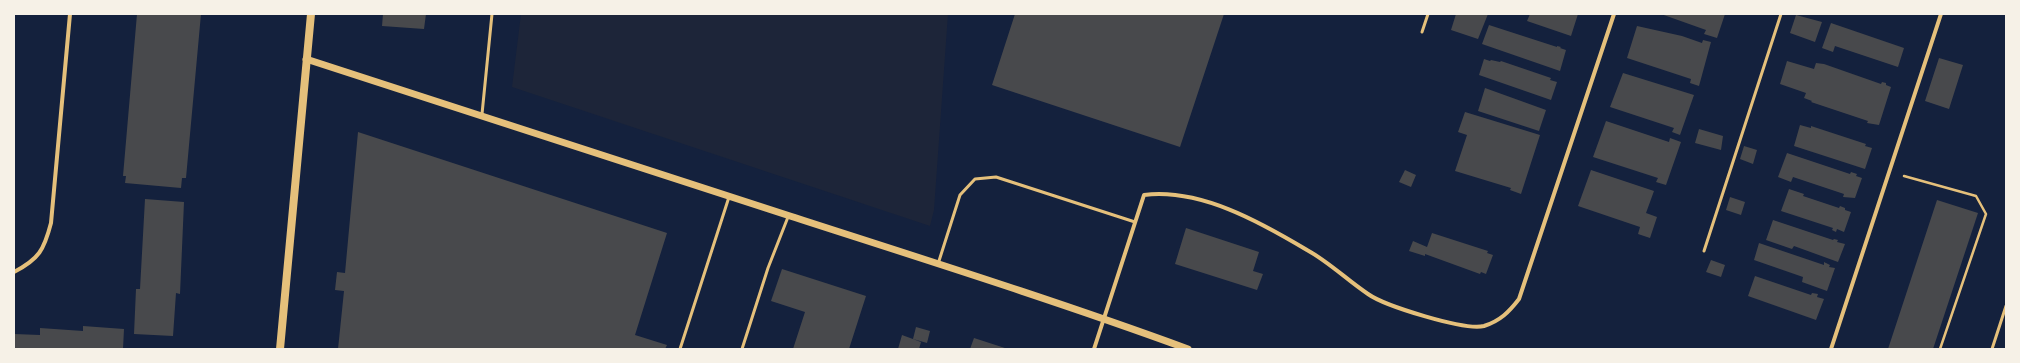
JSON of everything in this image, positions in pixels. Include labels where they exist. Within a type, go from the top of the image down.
[{"type":"main road","points":[[280,349],[311,14]]},
{"type":"street","points":[[14,272],[30,263],[40,254],[46,242],[51,223],[70,14]]},
{"type":"street","points":[[1094,349],[1144,195],[1163,193],[1221,206],[1238,213],[1308,250],[1338,270],[1369,294],[1384,302],[1466,326],[1482,326],[1506,315],[1519,299],[1614,14]]},
{"type":"street","points":[[1831,349],[1941,14]]},
{"type":"street","points":[[306,59],[482,114],[1104,318],[1188,349]]},
{"type":"lane","points":[[482,114],[492,14]]},
{"type":"lane","points":[[1422,32],[1428,14]]},
{"type":"lane","points":[[1704,251],[1781,14]]},
{"type":"lane","points":[[938,264],[960,195],[975,179],[996,177],[1135,222]]},
{"type":"lane","points":[[680,349],[730,196]]},
{"type":"lane","points":[[742,349],[768,268],[789,215]]},
{"type":"lane","points":[[1992,349],[2006,306]]},
{"type":"path","points":[[1902,175],[1976,196],[1986,214],[1940,349]]},
{"type":"shaded area","points":[[521,14],[948,14],[934,210],[930,226],[512,87]]},
{"type":"building","points":[[137,14],[201,14],[186,178],[182,178],[181,188],[125,183],[126,176],[123,176]]},
{"type":"building","points":[[383,14],[426,14],[424,29],[382,26]]},
{"type":"building","points":[[1015,14],[1224,14],[1180,147],[992,85]]},
{"type":"building","points":[[1456,14],[1488,14],[1478,39],[1451,30]]},
{"type":"building","points":[[1530,14],[1578,14],[1571,36],[1527,21]]},
{"type":"building","points":[[1661,14],[1725,14],[1717,38],[1704,34],[1706,30]]},
{"type":"building","points":[[1796,15],[1822,22],[1815,42],[1790,33]]},
{"type":"building","points":[[1831,23],[1904,48],[1898,67],[1835,46],[1833,52],[1822,48]]},
{"type":"building","points":[[1489,25],[1561,47],[1560,48],[1566,50],[1560,71],[1482,44]]},
{"type":"building","points":[[1637,26],[1682,36],[1702,43],[1703,40],[1711,42],[1699,86],[1690,83],[1691,79],[1627,58]]},
{"type":"building","points":[[1939,58],[1963,65],[1949,109],[1925,101]]},
{"type":"building","points":[[1484,59],[1490,61],[1501,61],[1551,78],[1550,80],[1557,82],[1551,100],[1479,75]]},
{"type":"building","points":[[1787,61],[1814,69],[1816,63],[1824,64],[1881,84],[1882,82],[1886,83],[1886,85],[1891,87],[1879,125],[1867,123],[1868,121],[1811,102],[1812,101],[1804,98],[1806,93],[1780,84]]},
{"type":"building","points":[[1623,73],[1694,95],[1680,135],[1672,132],[1674,128],[1610,107]]},
{"type":"building","points":[[1485,88],[1546,110],[1539,131],[1478,111]]},
{"type":"building","points":[[1465,112],[1540,135],[1521,194],[1510,190],[1511,188],[1455,171],[1467,135],[1458,132]]},
{"type":"building","points":[[1606,121],[1669,142],[1670,138],[1681,142],[1666,185],[1656,182],[1658,178],[1593,157]]},
{"type":"building","points":[[1800,125],[1811,128],[1811,126],[1866,144],[1865,146],[1872,148],[1865,169],[1794,146]]},
{"type":"building","points":[[1699,129],[1723,136],[1721,150],[1695,143]]},
{"type":"building","points":[[358,132],[667,233],[635,335],[667,345],[665,349],[338,349],[344,291],[335,290],[337,272],[345,273]]},
{"type":"building","points":[[1744,146],[1757,150],[1753,164],[1740,159]]},
{"type":"building","points":[[1787,153],[1850,174],[1851,172],[1857,174],[1856,176],[1862,178],[1855,198],[1843,197],[1844,194],[1793,177],[1791,182],[1778,177]]},
{"type":"building","points":[[1405,170],[1416,175],[1411,187],[1399,182]]},
{"type":"building","points":[[1591,170],[1654,191],[1646,213],[1657,217],[1650,238],[1638,234],[1640,227],[1578,206]]},
{"type":"building","points":[[1789,189],[1804,194],[1803,196],[1839,208],[1840,206],[1851,212],[1844,232],[1837,229],[1836,232],[1832,230],[1833,228],[1781,211]]},
{"type":"building","points":[[1730,197],[1745,202],[1741,215],[1726,210]]},
{"type":"building","points":[[145,199],[184,202],[180,294],[176,293],[173,336],[134,334],[136,289],[140,289]]},
{"type":"building","points":[[1937,200],[1978,213],[1933,349],[1888,349]]},
{"type":"building","points":[[1773,220],[1833,240],[1838,240],[1837,242],[1845,244],[1838,262],[1794,246],[1792,249],[1766,240]]},
{"type":"building","points":[[1186,228],[1259,252],[1253,271],[1263,274],[1257,290],[1175,264]]},
{"type":"building","points":[[1432,233],[1488,251],[1487,253],[1493,255],[1486,274],[1481,272],[1480,274],[1425,254],[1425,256],[1409,251],[1413,241],[1427,247]]},
{"type":"building","points":[[1759,243],[1824,265],[1824,262],[1830,265],[1829,267],[1835,268],[1827,291],[1802,282],[1803,277],[1754,260]]},
{"type":"building","points":[[1711,260],[1725,265],[1721,277],[1706,272]]},
{"type":"building","points":[[782,269],[866,296],[849,349],[793,349],[805,312],[771,301]]},
{"type":"building","points":[[1755,276],[1811,295],[1812,293],[1818,294],[1817,297],[1824,299],[1816,320],[1748,296]]},
{"type":"building","points":[[83,326],[124,329],[123,349],[14,349],[14,334],[40,335],[40,328],[83,331]]},
{"type":"building","points":[[916,327],[930,331],[927,343],[913,339]]},
{"type":"building","points":[[902,335],[921,342],[919,349],[898,349]]},
{"type":"building","points":[[974,338],[1008,349],[970,349]]}]
